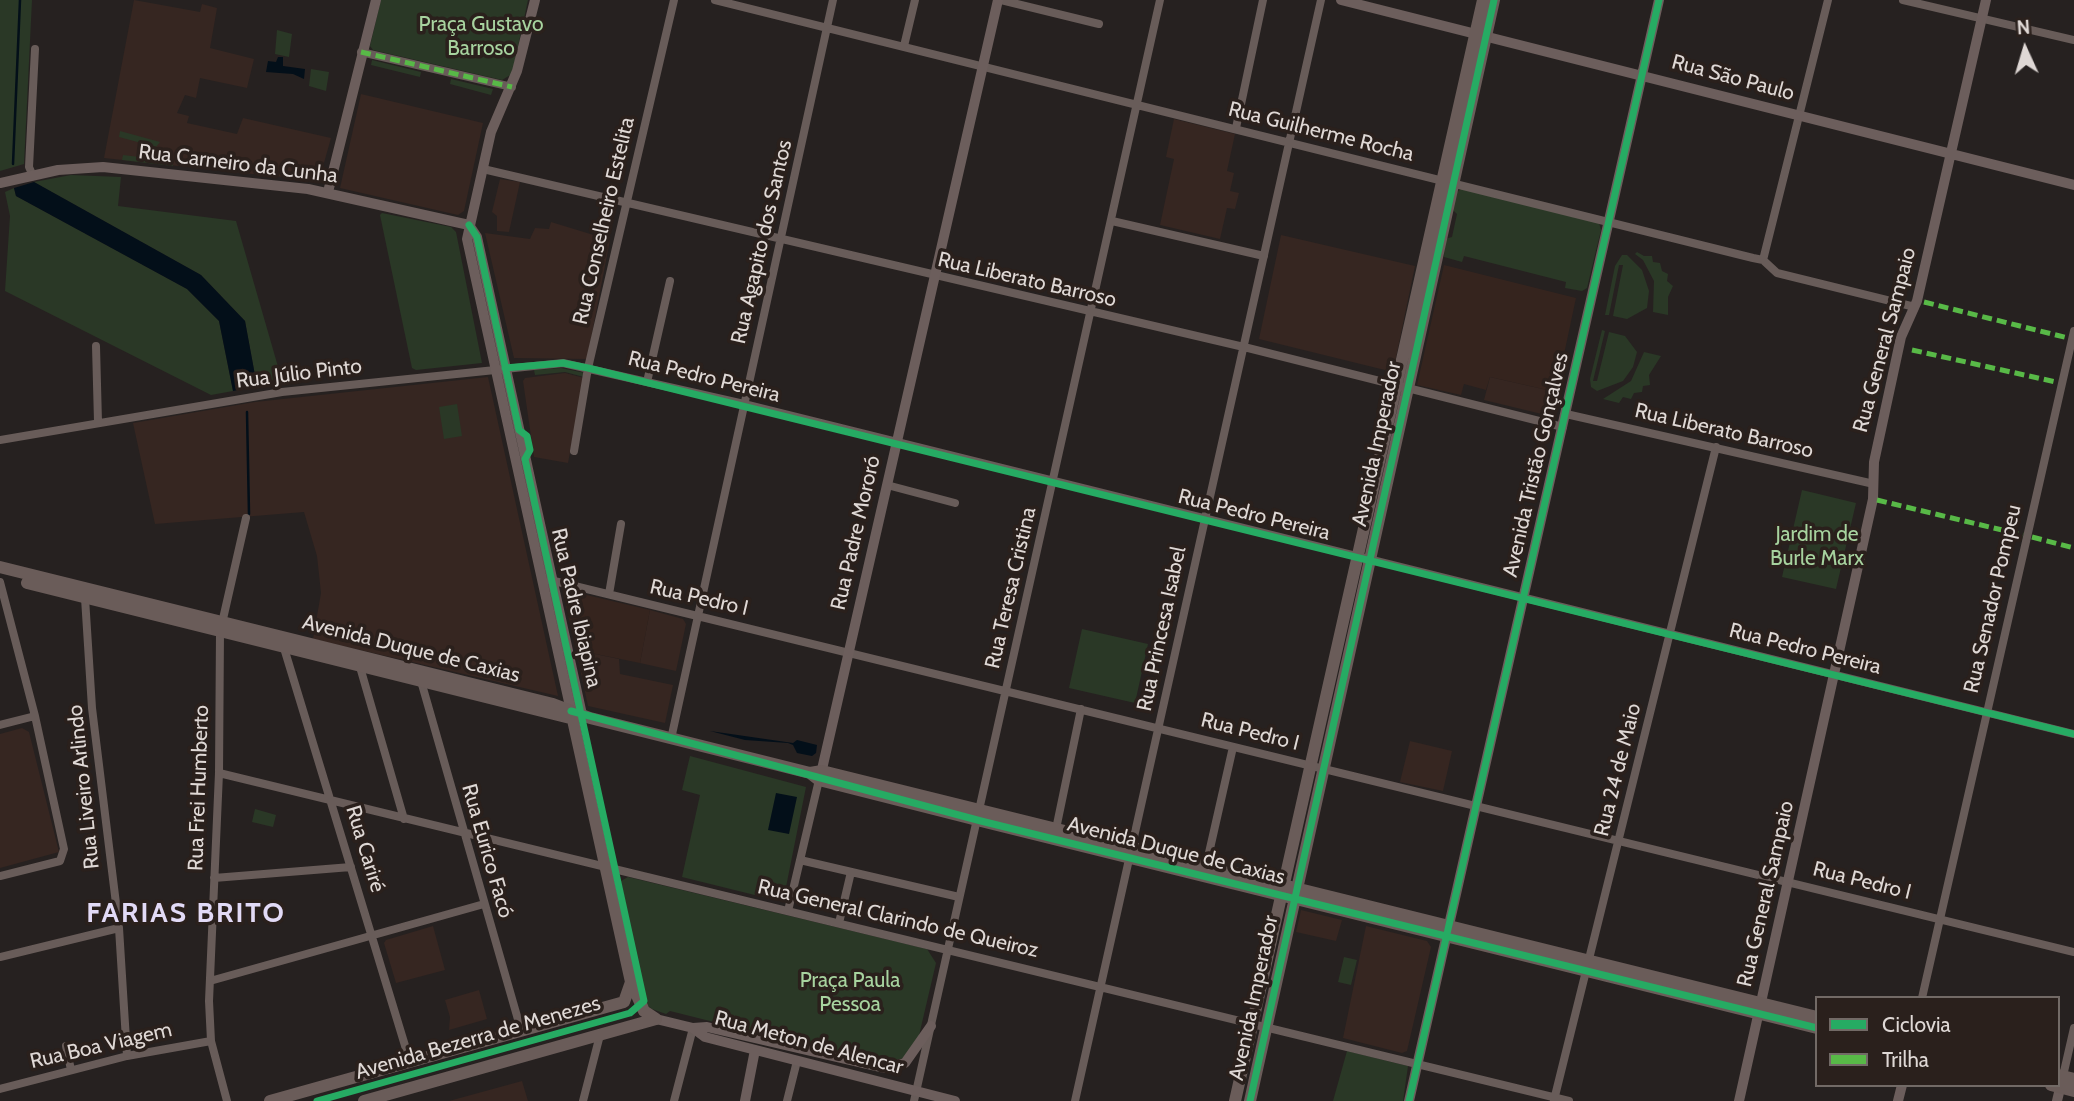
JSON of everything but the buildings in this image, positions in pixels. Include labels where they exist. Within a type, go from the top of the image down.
[{"type":"main road","name":"Avenida Imperador","points":[[1481,35],[1483,0]]},
{"type":"main road","name":"Avenida Imperador","points":[[1235,1101],[1289,892],[1481,35],[1494,0]]},
{"type":"main road","name":"Avenida Duque de Caxias","points":[[0,567],[221,627],[577,716]]},
{"type":"main road","name":"Avenida Duque de Caxias","points":[[0,576],[85,598],[221,627],[284,648],[341,657],[360,667],[671,738],[1130,852],[1760,1009],[1815,1027]]},
{"type":"main road","name":"Rua Padre Ibiapina","points":[[577,716],[631,982],[644,1011],[656,1019]]},
{"type":"main road","name":"Avenida Duque de Caxias","points":[[978,815],[1056,829],[1130,852],[1206,866],[1289,892]]},
{"type":"main road","name":"Avenida Imperador","points":[[1250,1101],[1289,892]]},
{"type":"main road","name":"Avenida Bezerra de Menezes","points":[[270,1101],[624,1002],[631,982]]},
{"type":"main road","name":"Avenida Duque de Caxias","points":[[1760,1009],[1815,1017]]},
{"type":"main road","name":"Avenida Bezerra de Menezes","points":[[364,1101],[656,1019]]},
{"type":"main road","points":[[2061,1081],[2074,1091]]},
{"type":"street","points":[[328,192],[376,0]]},
{"type":"street","name":"Rua Padre Ibiapina","points":[[535,0],[512,88],[491,132],[467,239],[500,368],[577,716]]},
{"type":"street","name":"Rua Conselheiro Estelita","points":[[574,451],[588,368],[674,0]]},
{"type":"street","name":"Rua Guilherme Rocha","points":[[715,0],[1763,260],[1777,272],[1915,307]]},
{"type":"street","name":"Rua Agapito dos Santos","points":[[671,738],[833,0]]},
{"type":"street","points":[[904,46],[915,0]]},
{"type":"street","name":"Rua Teresa Cristina","points":[[915,1096],[1160,0]]},
{"type":"street","points":[[1236,128],[1263,0]]},
{"type":"street","name":"Rua Princesa Isabel","points":[[1076,1101],[1321,0]]},
{"type":"street","name":"Rua São Paulo","points":[[1341,0],[2074,185]]},
{"type":"street","name":"Avenida Tristão Gonçalves","points":[[1409,1101],[1611,222],[1659,0]]},
{"type":"street","points":[[1763,260],[1828,0]]},
{"type":"street","points":[[1903,0],[2074,40]]},
{"type":"street","name":"Rua General Sampaio","points":[[1740,1101],[1873,499],[1874,462],[1901,337],[1915,307],[1986,0]]},
{"type":"street","points":[[1003,1],[1099,23]]},
{"type":"street","name":"Rua Padre Mororó","points":[[788,911],[817,775],[849,652],[983,66],[1003,1]]},
{"type":"street","points":[[33,176],[29,167],[34,49]]},
{"type":"street","points":[[361,52],[512,88]]},
{"type":"street","name":"Rua Carneiro da Cunha","points":[[0,183],[65,169],[103,167],[328,192],[469,225]]},
{"type":"street","name":"Rua Liberato Barroso","points":[[483,169],[1242,347],[1563,427]]},
{"type":"street","points":[[1112,220],[1264,256]]},
{"type":"street","points":[[647,382],[670,281]]},
{"type":"street","name":"Rua Senador Pompeu","points":[[1922,996],[2074,331]]},
{"type":"street","points":[[96,346],[98,420]]},
{"type":"street","name":"Rua Pedro Pereira","points":[[500,368],[564,363],[744,404],[1203,521],[1670,633],[2074,734]]},
{"type":"street","name":"Rua Júlio Pinto","points":[[0,440],[98,420],[282,392],[500,368]]},
{"type":"street","name":"Rua Liberato Barroso","points":[[1566,414],[1874,484]]},
{"type":"street","name":"Rua 24 de Maio","points":[[1554,1099],[1716,447]]},
{"type":"street","points":[[887,485],[956,503]]},
{"type":"street","name":"Rua Frei Humberto","points":[[227,1101],[211,1041],[210,981],[219,773],[221,627],[246,518]]},
{"type":"street","points":[[609,594],[621,524]]},
{"type":"street","name":"Rua Pedro I","points":[[545,579],[2074,952]]},
{"type":"street","points":[[0,582],[35,716],[62,844],[60,860],[0,876]]},
{"type":"street","name":"Rua Liveiro Arlindo","points":[[85,598],[92,708],[119,928],[127,1056]]},
{"type":"street","name":"Rua Cariré","points":[[284,648],[374,936],[410,1062]]},
{"type":"street","points":[[360,667],[404,819]]},
{"type":"street","name":"Rua Eurico Facó","points":[[421,681],[521,1030]]},
{"type":"street","points":[[1056,829],[1081,709]]},
{"type":"street","points":[[0,726],[35,716]]},
{"type":"street","points":[[1206,866],[1233,747]]},
{"type":"street","name":"Rua General Clarindo de Queiroz","points":[[219,773],[1101,985],[1569,1101]]},
{"type":"street","points":[[800,860],[958,897]]},
{"type":"street","points":[[214,878],[351,867]]},
{"type":"street","points":[[839,923],[851,872]]},
{"type":"street","points":[[210,981],[484,904]]},
{"type":"street","points":[[0,957],[119,928]]},
{"type":"street","name":"Rua Meton de Alencar","points":[[656,1019],[693,1028],[705,1037],[915,1096],[955,1101]]},
{"type":"street","points":[[674,1101],[693,1028],[707,1027],[884,1068],[905,1063],[931,1027]]},
{"type":"street","points":[[2061,1081],[2074,1028]]},
{"type":"street","points":[[583,1101],[600,1035]]},
{"type":"street","name":"Rua Boa Viagem","points":[[0,1089],[127,1056],[211,1041]]},
{"type":"street","points":[[66,1046],[71,1070]]},
{"type":"street","points":[[745,1101],[755,1050]]},
{"type":"street","points":[[787,1101],[797,1061]]},
{"type":"shaded area","points":[[134,0],[200,12],[202,4],[217,8],[210,48],[254,59],[247,88],[200,78],[196,98],[185,95],[177,113],[189,116],[187,123],[237,134],[243,118],[331,138],[320,177],[315,180],[104,158]]},
{"type":"shaded area","points":[[278,57],[283,57],[283,66],[305,69],[304,79],[293,74],[266,72],[268,61],[276,62]]},
{"type":"shaded area","points":[[361,94],[483,123],[464,211],[458,215],[340,188]]},
{"type":"shaded area","points":[[1174,119],[1235,134],[1227,171],[1234,173],[1230,191],[1239,193],[1235,209],[1227,208],[1220,239],[1160,225],[1174,159],[1166,157]]},
{"type":"shaded area","points":[[500,179],[520,182],[509,232],[497,231],[497,216],[492,212]]},
{"type":"shaded area","points":[[34,182],[201,275],[245,321],[257,386],[233,391],[219,321],[187,289],[16,196],[14,188]]},
{"type":"shaded area","points":[[551,222],[610,240],[587,359],[514,358],[485,233],[530,239],[535,228],[549,229]]},
{"type":"shaded area","points":[[1281,235],[1415,266],[1393,372],[1259,339]]},
{"type":"shaded area","points":[[1444,265],[1576,298],[1556,392],[1490,377],[1486,390],[1464,384],[1461,395],[1417,385]]},
{"type":"shaded area","points":[[565,373],[584,378],[568,463],[534,457],[523,381],[525,378]]},
{"type":"shaded area","points":[[488,377],[558,696],[313,639],[321,593],[317,556],[304,512],[155,524],[133,423],[255,402]]},
{"type":"shaded area","points":[[1490,377],[1556,392],[1550,416],[1484,400]]},
{"type":"shaded area","points":[[566,590],[650,610],[640,663],[576,650],[563,593]]},
{"type":"shaded area","points":[[650,610],[683,619],[686,624],[676,671],[640,663]]},
{"type":"shaded area","points":[[576,650],[619,659],[620,674],[673,685],[665,723],[588,706]]},
{"type":"shaded area","points":[[22,728],[29,732],[59,852],[0,868],[0,734]]},
{"type":"shaded area","points":[[710,731],[793,743],[797,740],[817,745],[816,753],[812,756],[797,753],[793,745],[788,743],[745,740]]},
{"type":"shaded area","points":[[1410,741],[1452,751],[1443,791],[1400,782]]},
{"type":"shaded area","points":[[776,793],[797,797],[789,834],[768,830]]},
{"type":"shaded area","points":[[1301,910],[1342,920],[1336,941],[1296,932]]},
{"type":"shaded area","points":[[433,926],[445,970],[396,983],[384,943],[386,940]]},
{"type":"shaded area","points":[[1366,926],[1427,941],[1431,947],[1407,1051],[1402,1053],[1343,1038]]},
{"type":"shaded area","points":[[479,990],[487,1019],[449,1030],[450,1017],[445,1000]]},
{"type":"shaded area","points":[[522,1081],[528,1101],[449,1101]]},
{"type":"green space","points":[[0,0],[32,0],[24,164],[0,171]]},
{"type":"green space","name":"Praça Gustavo Barroso","points":[[381,0],[528,0],[512,74],[502,80],[373,50],[370,46]]},
{"type":"green space","points":[[277,30],[292,34],[289,57],[275,54]]},
{"type":"green space","points":[[372,60],[421,72],[420,77],[371,65]]},
{"type":"green space","points":[[311,69],[329,72],[326,91],[309,86]]},
{"type":"green space","points":[[451,79],[493,89],[491,95],[450,84]]},
{"type":"green space","points":[[120,131],[160,142],[156,147],[119,137]]},
{"type":"green space","points":[[123,155],[173,161],[173,166],[122,160]]},
{"type":"green space","points":[[71,175],[121,177],[118,206],[236,221],[283,384],[257,386],[245,321],[201,275],[34,182]]},
{"type":"green space","points":[[14,188],[16,196],[187,289],[219,321],[233,391],[211,395],[5,291],[10,216],[5,192]]},
{"type":"green space","points":[[1462,188],[1599,223],[1601,230],[1587,288],[1582,291],[1565,288],[1566,282],[1464,256],[1462,262],[1444,257],[1445,239],[1452,237],[1457,214],[1452,209],[1457,192]]},
{"type":"green space","points":[[382,213],[451,227],[456,232],[482,363],[416,370],[412,368],[380,215]]},
{"type":"green space","points":[[1637,252],[1652,256],[1653,262],[1660,263],[1662,271],[1668,274],[1667,281],[1673,286],[1668,297],[1668,315],[1653,312],[1654,281],[1643,260],[1635,254]]},
{"type":"green space","points":[[1622,255],[1627,255],[1642,270],[1649,291],[1647,308],[1627,319],[1613,316],[1623,265],[1619,265],[1609,315],[1605,315],[1615,266]]},
{"type":"green space","points":[[1602,330],[1605,331],[1593,381],[1597,381],[1609,332],[1625,336],[1637,352],[1633,367],[1623,381],[1597,391],[1591,387],[1590,379]]},
{"type":"green space","points":[[1644,352],[1661,356],[1649,375],[1650,385],[1643,386],[1642,392],[1634,393],[1631,399],[1623,397],[1619,403],[1603,399],[1631,381]]},
{"type":"green space","points":[[561,368],[585,373],[584,377],[565,372],[535,375],[534,370]]},
{"type":"green space","points":[[457,404],[462,436],[444,439],[439,407]]},
{"type":"green space","name":"Jardim de Burle Marx","points":[[1802,490],[1856,503],[1836,589],[1782,577]]},
{"type":"green space","points":[[1082,629],[1148,644],[1135,703],[1069,688]]},
{"type":"green space","points":[[690,756],[806,787],[783,902],[682,877],[700,795],[682,790]]},
{"type":"green space","points":[[255,809],[276,815],[273,827],[252,822]]},
{"type":"green space","name":"Praça Paula Pessoa","points":[[628,877],[927,949],[936,963],[917,1044],[908,1057],[881,1064],[670,1011],[666,1014],[652,1009],[646,1004],[621,881]]},
{"type":"green space","points":[[1344,957],[1357,960],[1351,985],[1338,982]]},
{"type":"green space","points":[[1347,1051],[1408,1066],[1403,1101],[1333,1101]]},
{"type":"waterway","points":[[13,164],[20,0]]},
{"type":"waterway","points":[[247,412],[249,514]]},
{"type":"marked path","points":[[361,52],[512,87]]},
{"type":"marked path","points":[[1924,302],[2068,338]]},
{"type":"marked path","points":[[1912,350],[2056,382]]},
{"type":"marked path","points":[[1877,500],[2023,535]]},
{"type":"marked path","points":[[2032,537],[2074,548]]},
{"type":"cycle path","points":[[1250,1101],[1494,0]]},
{"type":"cycle path","points":[[1409,1101],[1659,0]]},
{"type":"cycle path","points":[[317,1101],[630,1013],[644,1001],[525,459],[530,450],[527,436],[519,430],[477,237],[469,225]]},
{"type":"cycle path","points":[[505,368],[563,363],[588,368],[2074,734]]},
{"type":"cycle path","points":[[571,711],[981,821],[1815,1028]]},
{"type":"district","name":"FARIAS BRITO","points":[[186,914]]}]
